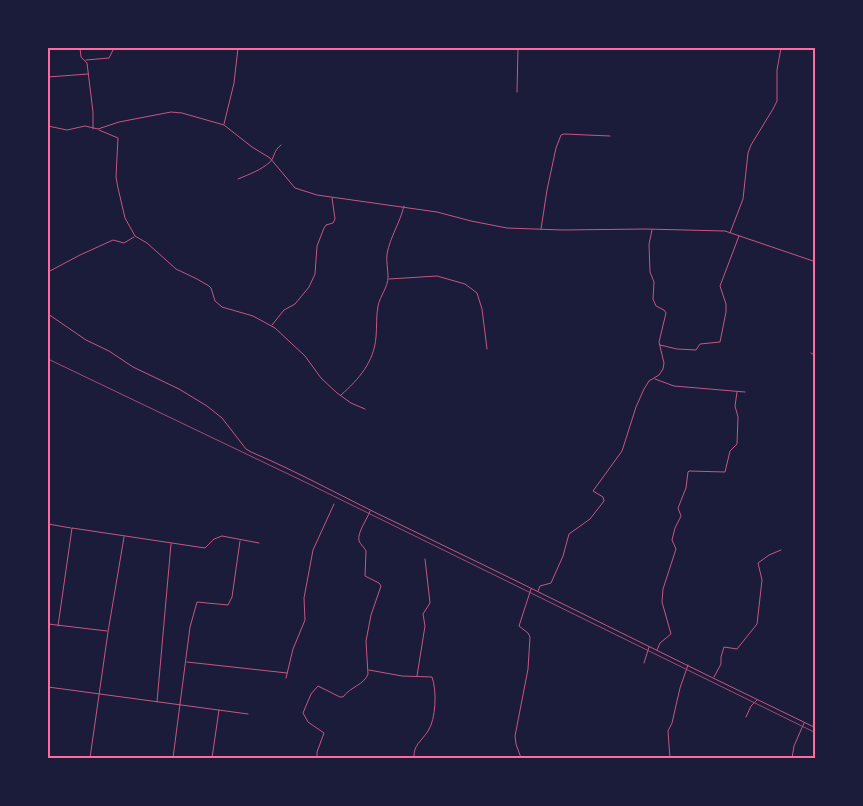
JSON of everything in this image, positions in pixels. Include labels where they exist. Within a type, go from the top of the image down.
[{"type":"street","points":[[80,48],[81,57],[86,60],[109,58],[114,48]]},
{"type":"street","points":[[121,48],[129,48]]},
{"type":"street","points":[[224,125],[234,83],[238,48]]},
{"type":"street","points":[[517,92],[518,48]]},
{"type":"street","points":[[730,233],[743,199],[748,153],[774,109],[781,48]]},
{"type":"street","points":[[86,60],[94,112],[93,129]]},
{"type":"street","points":[[48,77],[88,74]]},
{"type":"street","points":[[48,126],[67,130],[85,126],[98,129],[119,122],[175,112],[224,125],[272,161],[295,188],[306,192],[332,198],[404,206],[500,227],[541,230],[708,230],[730,233],[816,262]]},
{"type":"street","points":[[98,129],[118,138],[116,177],[119,196],[124,218],[135,236],[147,243],[176,269],[209,286],[215,301],[222,307],[254,316],[272,326],[305,356],[321,378],[340,395],[351,403],[365,409]]},
{"type":"street","points":[[541,230],[556,148],[561,136],[564,134],[610,136]]},
{"type":"street","points":[[238,179],[259,170],[272,161],[274,153],[281,145]]},
{"type":"street","points":[[272,326],[284,310],[295,304],[309,286],[315,274],[317,246],[324,228],[335,219],[332,198]]},
{"type":"street","points":[[340,395],[355,382],[368,366],[376,339],[378,304],[388,279],[387,253],[393,233],[402,216],[404,206]]},
{"type":"street","points":[[538,592],[540,586],[551,583],[563,556],[569,534],[590,518],[604,501],[603,497],[593,491],[622,451],[625,438],[644,389],[649,381],[655,379],[663,369],[664,363],[660,344],[666,313],[656,306],[652,299],[654,282],[650,272],[649,244],[652,230]]},
{"type":"street","points":[[48,272],[80,254],[113,240],[124,244],[135,236]]},
{"type":"street","points":[[660,344],[696,350],[700,344],[720,342],[726,304],[720,286],[739,236]]},
{"type":"street","points":[[388,279],[437,276],[465,284],[477,293],[482,309],[486,349]]},
{"type":"street","points":[[48,314],[80,336],[109,350],[133,367],[179,389],[207,406],[222,418],[249,451],[290,469],[816,728]]},
{"type":"street","points":[[811,353],[816,356]]},
{"type":"street","points":[[655,379],[674,386],[745,392]]},
{"type":"street","points":[[657,650],[660,643],[671,634],[662,602],[663,588],[676,549],[672,540],[681,516],[678,508],[686,488],[688,472],[725,472],[730,450],[737,444],[738,416],[735,407],[737,392]]},
{"type":"street","points":[[286,678],[293,649],[305,620],[304,598],[312,550],[334,504]]},
{"type":"street","points":[[317,758],[317,752],[324,733],[308,722],[303,713],[311,694],[316,687],[320,686],[343,697],[348,690],[366,679],[369,670],[366,640],[371,616],[381,586],[365,576],[366,551],[359,539],[370,510]]},
{"type":"street","points":[[48,524],[204,548],[214,539],[222,536],[259,543]]},
{"type":"street","points":[[58,626],[72,528]]},
{"type":"street","points":[[90,758],[124,536]]},
{"type":"street","points":[[172,758],[190,627],[197,602],[228,605],[232,597],[241,540]]},
{"type":"street","points":[[158,702],[171,544]]},
{"type":"street","points":[[714,678],[721,664],[720,657],[724,647],[736,649],[756,626],[762,580],[758,564],[769,555],[781,550]]},
{"type":"street","points":[[417,676],[425,626],[423,614],[430,603],[425,558]]},
{"type":"street","points":[[521,758],[515,736],[528,669],[530,637],[519,626],[528,594],[532,588]]},
{"type":"street","points":[[48,624],[108,632]]},
{"type":"street","points":[[644,663],[649,647]]},
{"type":"street","points":[[186,662],[288,673]]},
{"type":"street","points":[[670,758],[668,731],[672,723],[680,688],[688,665]]},
{"type":"street","points":[[369,670],[402,676],[432,677],[435,704],[430,727],[416,745],[414,758]]},
{"type":"street","points":[[48,686],[248,714]]},
{"type":"street","points":[[746,717],[751,706],[758,700]]},
{"type":"street","points":[[212,758],[219,710]]},
{"type":"street","points":[[792,758],[794,746],[804,723]]},
{"type":"railway","points":[[48,359],[309,484],[816,733]]}]
